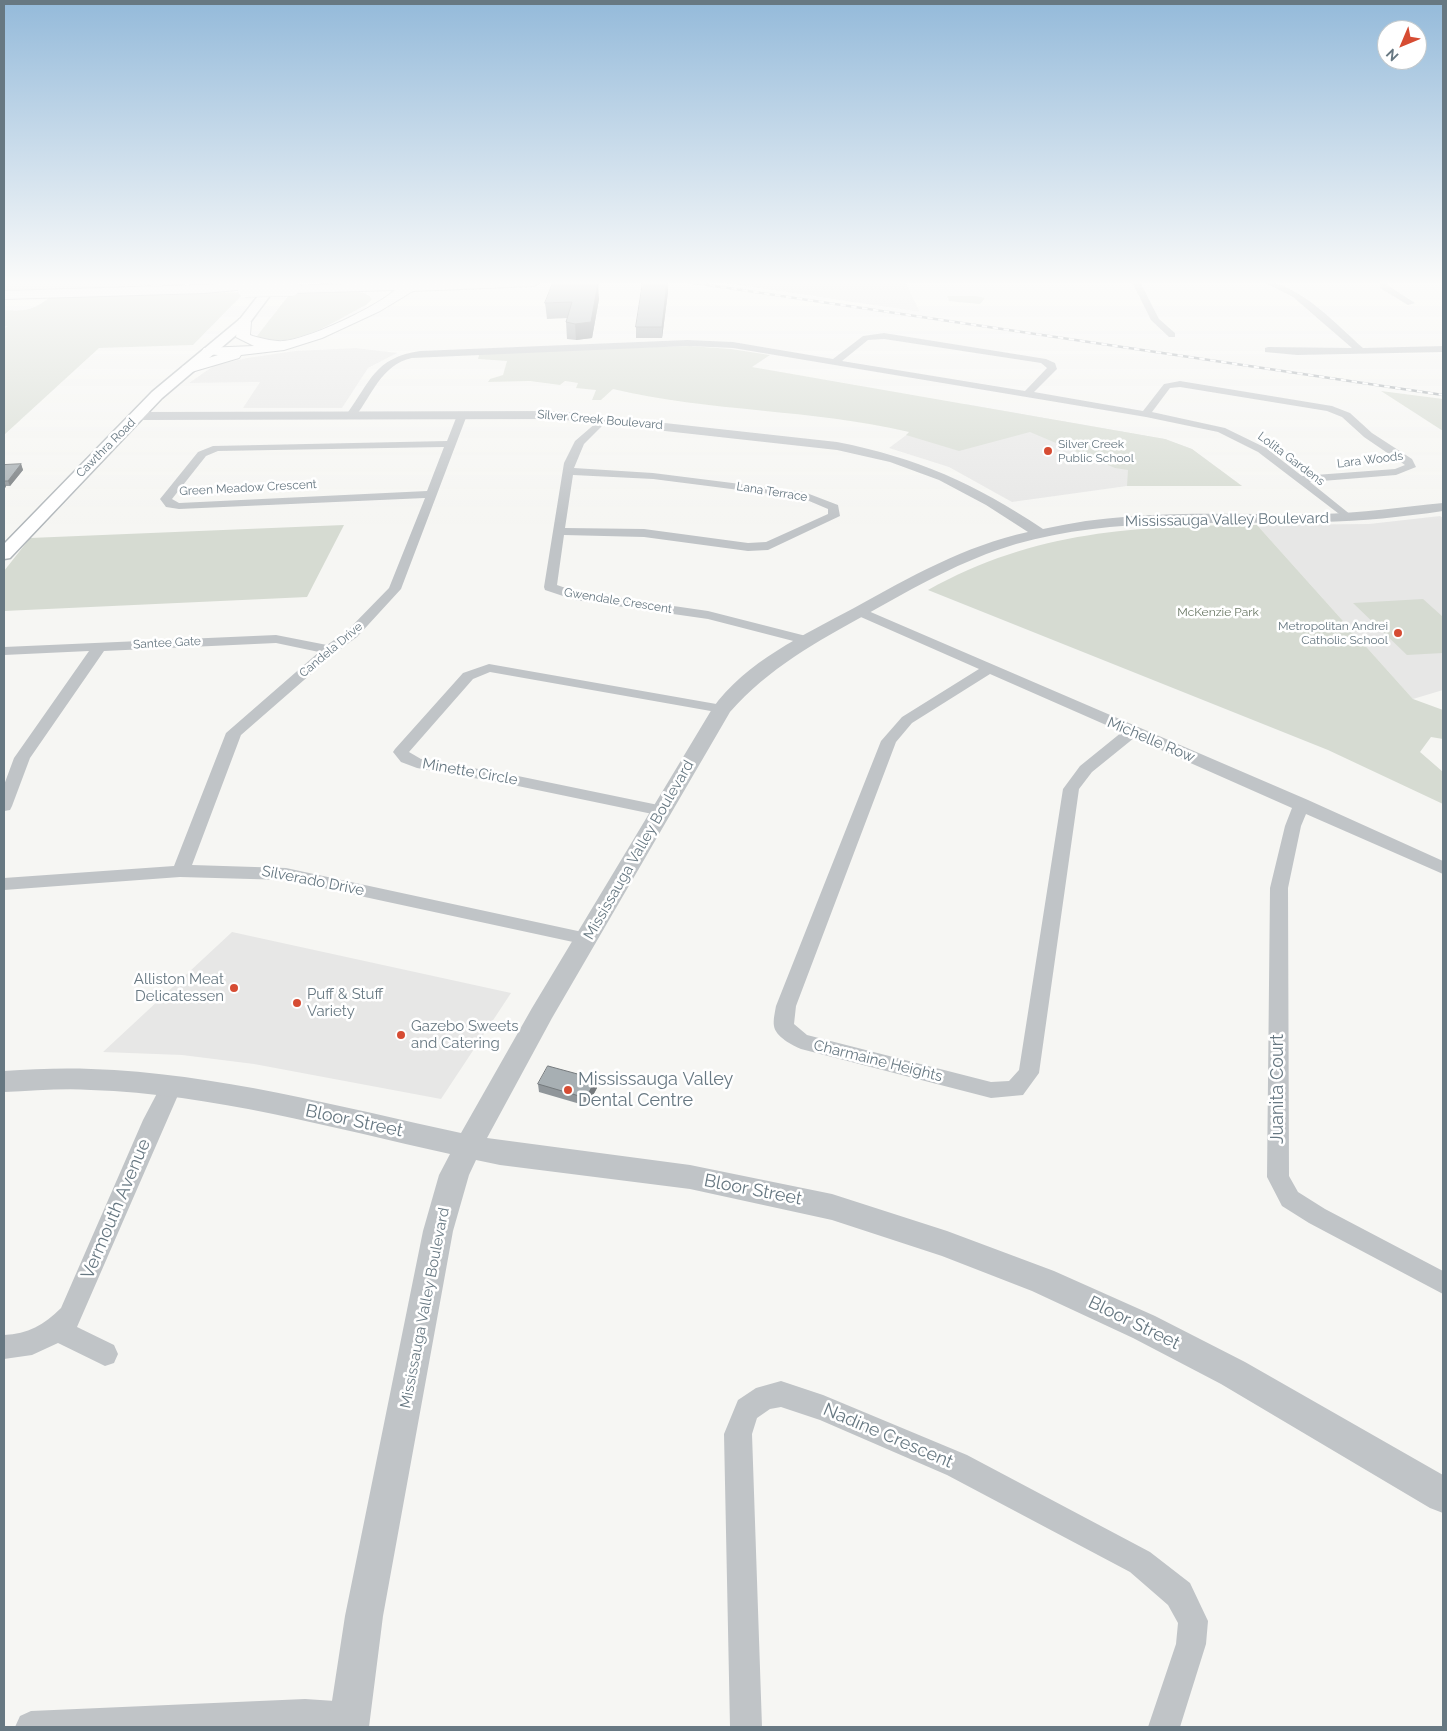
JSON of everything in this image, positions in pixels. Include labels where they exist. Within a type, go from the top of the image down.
[{"type":"main road","name":"Cawthra Road","points":[[4,554],[157,394],[195,363]]},
{"type":"main road","points":[[188,369],[211,363]]},
{"type":"street","name":"Lolita Gardens","points":[[351,415],[385,367],[394,363]]},
{"type":"street","name":"Lolita Gardens","points":[[840,363],[1146,414],[1214,428],[1242,439],[1262,450],[1347,517]]},
{"type":"street","points":[[1027,394],[1052,369],[1052,365],[1047,363]]},
{"type":"street","name":"Lara Woods","points":[[1146,414],[1167,386],[1180,384],[1329,408],[1346,415],[1368,435],[1408,461],[1411,467],[1396,472],[1300,480]]},
{"type":"street","name":"Candela Drive","points":[[181,870],[234,733],[330,650],[352,634],[395,589],[462,415]]},
{"type":"street","name":"Silver Creek Boulevard","points":[[137,416],[548,415],[604,419],[806,442],[878,454],[922,467],[960,483],[1041,534]]},
{"type":"street","name":"Gwendale Crescent","points":[[604,419],[579,443],[569,463],[550,587],[560,592],[708,615],[805,640]]},
{"type":"street","name":"Green Meadow Crescent","points":[[431,494],[179,506],[170,505],[166,499],[202,454],[217,448],[450,444]]},
{"type":"street","name":"Lana Terrace","points":[[560,531],[644,533],[748,547],[768,546],[834,516],[834,507],[804,495],[653,476],[568,471]]},
{"type":"street","name":"Mississauga Valley Boulevard","points":[[349,1723],[364,1616],[438,1231],[454,1175],[541,1015],[722,709],[754,674],[805,640],[932,570],[971,553],[1041,534],[1081,526],[1161,519],[1347,517],[1443,507]]},
{"type":"street","name":"Michelle Row","points":[[860,611],[1132,732],[1302,804],[1443,868]]},
{"type":"street","name":"Santee Gate","points":[[4,650],[276,639],[330,650]]},
{"type":"street","points":[[4,806],[22,758],[100,646]]},
{"type":"street","name":"Minette Circle","points":[[662,811],[513,780],[417,763],[407,759],[401,752],[468,676],[489,668],[722,709]]},
{"type":"street","name":"Charmaine Heights","points":[[990,668],[907,720],[889,741],[786,1006],[784,1027],[801,1041],[991,1090],[1015,1088],[1029,1074],[1071,789],[1086,769],[1132,732]]},
{"type":"street","name":"Juanita Court","points":[[1302,804],[1293,826],[1279,888],[1278,1177],[1290,1199],[1317,1216],[1443,1283]]},
{"type":"street","name":"Silverado Drive","points":[[4,884],[181,870],[252,870],[286,874],[587,938]]},
{"type":"street","name":"Bloor Street","points":[[4,1081],[91,1079],[171,1086],[242,1096],[500,1153],[690,1177],[815,1202],[947,1244],[1043,1281],[1144,1326],[1233,1373],[1443,1495]]},
{"type":"street","name":"Vermouth Avenue","points":[[4,1347],[32,1343],[58,1330],[70,1316],[154,1120],[171,1086]]},
{"type":"street","points":[[58,1330],[105,1354]]},
{"type":"street","name":"Nadine Crescent","points":[[746,1727],[738,1434],[747,1409],[765,1397],[781,1394],[823,1408],[958,1465],[1140,1562],[1179,1594],[1193,1621],[1191,1644],[1164,1727]]},
{"type":"street","points":[[31,1727],[305,1715],[349,1723]]},
{"type":"shaded area","points":[[225,363],[378,363],[368,368],[342,408],[243,408],[260,382],[189,383],[215,365]]},
{"type":"shaded area","name":"Silver Creek Public School","points":[[965,404],[1165,439],[1192,449],[1242,486],[1127,486],[1012,502],[949,467],[889,448],[909,433]]},
{"type":"shaded area","name":"Metropolitan Andrei Catholic School","points":[[1440,516],[1443,518],[1443,690],[1413,699],[1257,525],[1369,524]]},
{"type":"shaded area","points":[[232,932],[511,993],[441,1099],[254,1064],[182,1055],[103,1052]]},
{"type":"green space","points":[[4,363],[83,363],[4,435]]},
{"type":"green space","points":[[506,363],[758,363],[752,367],[1165,439],[1192,449],[1242,486],[1127,486],[1128,470],[1115,468],[1030,432],[959,451],[906,435],[909,432],[872,424],[649,397],[613,389],[601,400],[592,400],[596,390],[576,388],[578,383],[565,381],[560,385],[530,381],[488,382],[490,379],[503,375]]},
{"type":"green space","points":[[1381,391],[1443,399],[1443,431]]},
{"type":"green space","points":[[344,525],[307,597],[4,611],[4,571],[30,538]]},
{"type":"green space","name":"McKenzie Park","points":[[1257,525],[1413,699],[1443,710],[1443,739],[1431,737],[1420,752],[1443,772],[1443,804],[1328,750],[928,590],[968,570],[1008,555],[1048,543],[1088,535],[1170,527]]},
{"type":"green space","points":[[1423,599],[1443,617],[1443,653],[1407,655],[1353,603]]},
{"type":"building","points":[[21,464],[8,481],[4,481],[4,465]]},
{"type":"building","points":[[548,1066],[596,1079],[586,1098],[538,1084]]},
{"type":"railway","points":[[1228,363],[1443,395]]},
{"type":"place","name":"Silver Creek Public School","points":[[1048,451]]},
{"type":"place","name":"Metropolitan Andrei Catholic School","points":[[1398,633]]},
{"type":"place","name":"Alliston Meat Delicatessen","points":[[234,988]]},
{"type":"place","name":"Puff & Stuff Variety","points":[[297,1003]]},
{"type":"place","name":"Gazebo Sweets and Catering","points":[[401,1035]]},
{"type":"place","name":"Mississauga Valley Dental Centre","points":[[568,1090]]}]
